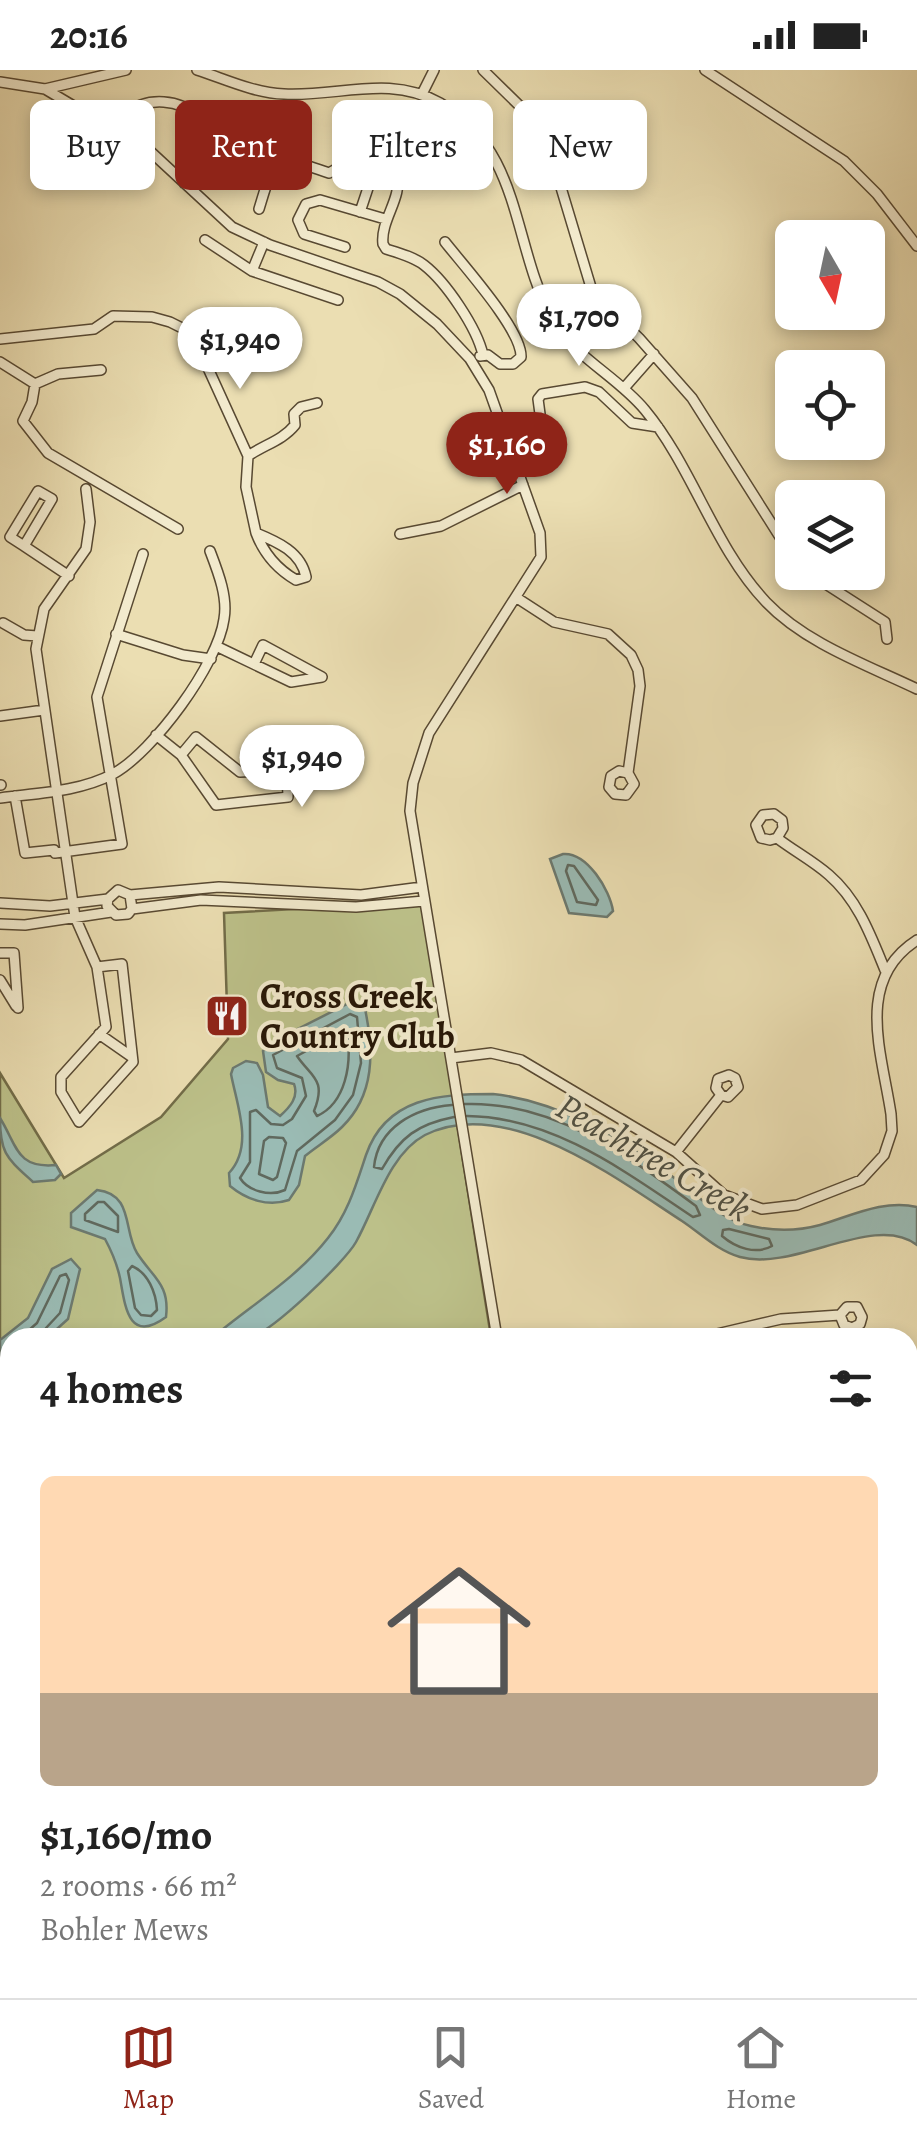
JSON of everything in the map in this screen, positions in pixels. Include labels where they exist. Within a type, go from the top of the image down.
[{"type":"street","points":[[45,89],[88,75],[126,70]]},
{"type":"street","points":[[197,70],[275,93],[374,86],[422,94],[460,117],[499,164],[551,317],[569,342],[625,388],[658,427],[736,559],[766,601],[807,632],[917,689]]},
{"type":"street","points":[[422,94],[434,70]]},
{"type":"street","points":[[483,70],[531,117],[550,152],[593,294],[692,398],[775,529]]},
{"type":"street","points":[[705,70],[844,161],[877,194],[917,246]]},
{"type":"street","points":[[0,82],[45,89],[134,140],[175,174]]},
{"type":"street","points":[[259,209],[272,167],[281,160],[332,171]]},
{"type":"street","points":[[192,190],[222,220],[264,242],[378,282],[437,324],[472,361],[496,406],[542,548],[538,565],[439,714],[422,752],[410,811],[496,1328]]},
{"type":"street","points":[[360,212],[367,190]]},
{"type":"street","points":[[396,190],[385,219],[386,249],[424,264],[434,275],[468,320],[482,355],[508,364],[518,361],[522,350],[488,296],[445,242]]},
{"type":"street","points":[[346,247],[304,234],[299,228],[299,212],[306,204],[320,200],[385,219]]},
{"type":"street","points":[[205,240],[252,272],[338,300]]},
{"type":"street","points":[[252,272],[264,242]]},
{"type":"street","points":[[0,339],[94,329],[113,316],[152,317],[186,330],[197,344],[248,456],[246,488],[256,533],[264,552],[296,580],[306,576],[300,561],[288,548],[256,533]]},
{"type":"street","points":[[625,388],[654,354]]},
{"type":"street","points":[[472,361],[482,355]]},
{"type":"street","points":[[0,362],[35,384]]},
{"type":"street","points":[[35,384],[58,374],[101,370]]},
{"type":"street","points":[[599,392],[611,376]]},
{"type":"street","points":[[35,384],[22,422],[48,453],[178,530]]},
{"type":"street","points":[[540,414],[538,398],[542,394],[585,387],[599,392],[632,422],[658,427]]},
{"type":"street","points":[[248,456],[269,441],[286,436],[295,425],[294,414],[300,407],[317,403]]},
{"type":"street","points":[[400,534],[441,526],[524,484]]},
{"type":"street","points":[[86,489],[88,538],[82,558],[44,609],[37,636],[73,903],[97,967],[106,1027],[61,1077],[62,1092],[79,1122],[133,1062],[122,964],[97,967]]},
{"type":"street","points":[[24,546],[52,499],[38,492],[10,538],[69,576]]},
{"type":"street","points":[[0,798],[56,791],[110,776],[136,758],[156,735],[196,683],[216,646],[225,608],[210,552]]},
{"type":"street","points":[[15,796],[25,854],[122,844],[97,697],[143,554]]},
{"type":"street","points":[[837,590],[885,622],[886,639]]},
{"type":"street","points":[[516,598],[554,622],[608,634],[631,654],[640,686],[628,772]]},
{"type":"street","points":[[1,624],[24,635],[37,636]]},
{"type":"street","points":[[116,634],[183,655],[210,658]]},
{"type":"street","points":[[216,646],[254,664],[292,682],[322,677],[263,645],[254,664]]},
{"type":"street","points":[[0,716],[44,710]]},
{"type":"street","points":[[156,735],[181,755],[216,804],[288,797],[287,770],[240,772],[196,737],[181,755]]},
{"type":"street","points":[[451,1058],[492,1053],[522,1060],[676,1152],[724,1195],[762,1209],[797,1205],[852,1185],[884,1155],[892,1131],[876,1012],[884,970],[862,914],[842,888],[778,838]]},
{"type":"street","points":[[0,903],[34,907],[73,903],[108,899],[118,890],[130,895],[219,888],[361,896],[422,887]]},
{"type":"street","points":[[130,895],[132,909]]},
{"type":"street","points":[[108,899],[110,912]]},
{"type":"street","points":[[0,924],[24,925],[110,912],[122,916],[132,909],[201,900],[356,907],[424,900]]},
{"type":"street","points":[[884,970],[917,940]]},
{"type":"street","points":[[0,954],[14,952],[18,1008],[0,980]]},
{"type":"street","points":[[100,1034],[132,1057]]},
{"type":"street","points":[[676,1152],[721,1095]]},
{"type":"street","points":[[743,1328],[781,1319],[840,1316]]},
{"type":"green space","points":[[422,902],[490,1328],[0,1328],[0,1073],[64,1178],[161,1117],[228,1039],[224,913]]},
{"type":"water","points":[[563,854],[581,859],[596,874],[611,902],[613,911],[607,917],[569,913],[550,859]]},
{"type":"water","points":[[351,1002],[365,1009],[370,1041],[369,1072],[361,1101],[342,1127],[305,1156],[299,1185],[289,1200],[266,1202],[243,1195],[230,1186],[229,1173],[237,1162],[242,1138],[233,1068],[246,1061],[257,1063],[268,1107],[280,1116],[293,1102],[294,1084],[266,1072],[263,1051],[278,1039]]},
{"type":"water","points":[[454,1095],[518,1098],[565,1113],[632,1149],[710,1206],[751,1226],[786,1230],[820,1225],[880,1207],[917,1207],[917,1245],[900,1237],[879,1235],[785,1257],[740,1257],[560,1147],[490,1125],[457,1125],[425,1135],[402,1155],[349,1252],[289,1311],[267,1328],[225,1328],[288,1279],[328,1238],[346,1209],[375,1136],[387,1121],[417,1103]]},
{"type":"water","points":[[0,1118],[25,1159],[56,1165],[61,1174],[55,1180],[33,1182],[11,1161],[4,1148]]},
{"type":"water","points":[[97,1190],[117,1198],[137,1253],[163,1289],[166,1317],[153,1324],[143,1327],[131,1318],[105,1239],[71,1227],[71,1213]]},
{"type":"water","points":[[71,1259],[80,1269],[68,1319],[58,1328],[15,1328],[28,1318],[52,1269]]},
{"type":"place","name":"Cross Creek Country Club","points":[[227,1016]]},
{"type":"water label","name":"Peachtree Creek","points":[[654,1157]]}]
